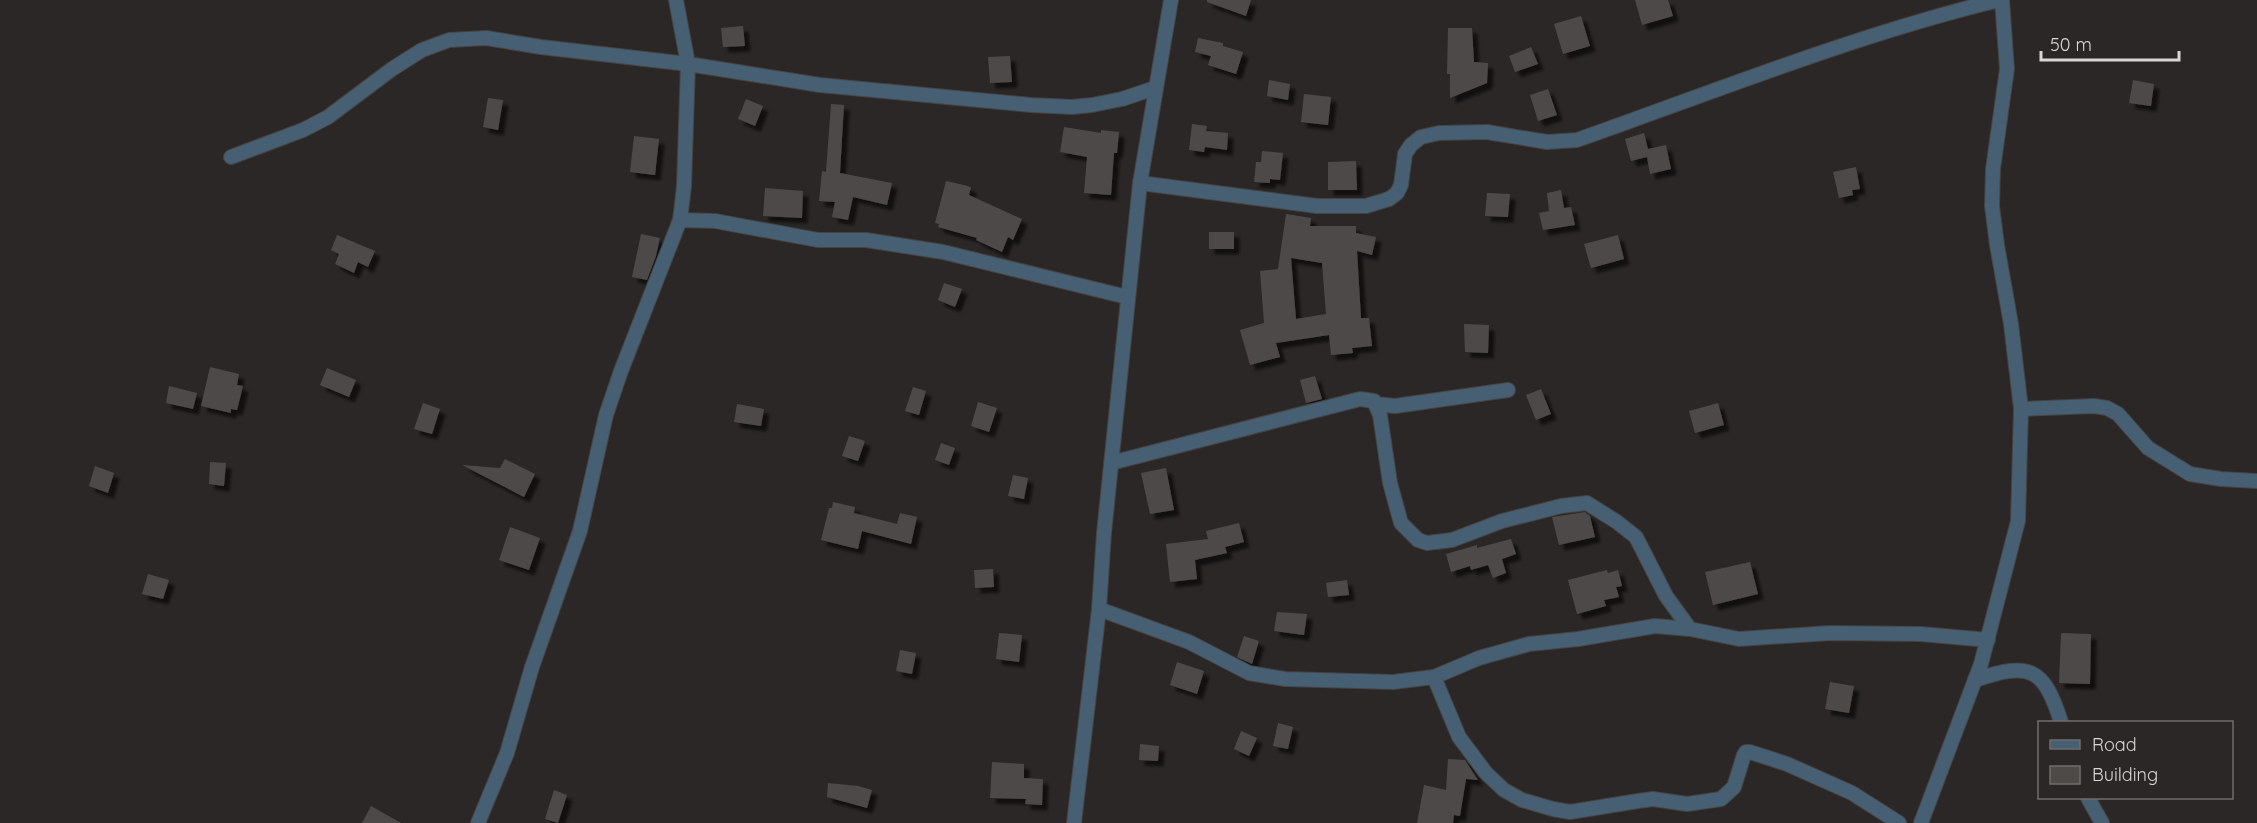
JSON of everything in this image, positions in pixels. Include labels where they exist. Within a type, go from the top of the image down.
[{"type":"street","points":[[478,823],[507,753],[532,667],[580,531],[606,415],[680,220],[684,186],[688,64],[676,0]]},
{"type":"street","points":[[1074,823],[1099,609],[1111,463],[1140,183],[1171,0]]},
{"type":"street","points":[[1140,183],[1317,206],[1366,206],[1389,199],[1397,193],[1401,185],[1405,154],[1421,137],[1439,133],[1487,132],[1547,142],[1577,140],[1822,53],[1948,12],[2001,0],[2007,69],[1993,169],[1992,206],[2011,324],[2021,409],[2018,521],[1976,680],[1921,823]]},
{"type":"street","points":[[231,158],[303,130],[328,117],[392,69],[422,50],[449,40],[486,38],[541,47],[688,64],[820,85],[1031,105],[1072,107],[1092,105],[1122,99],[1155,88]]},
{"type":"street","points":[[680,220],[715,221],[818,240],[866,240],[943,252],[1127,297]]},
{"type":"street","points":[[1111,463],[1360,399],[1395,406],[1508,390]]},
{"type":"street","points":[[1376,404],[1390,483],[1401,523],[1418,540],[1427,543],[1452,540],[1502,521],[1561,506],[1587,503],[1636,537],[1666,596],[1690,629]]},
{"type":"street","points":[[2021,409],[2094,406],[2107,408],[2118,414],[2148,448],[2190,474],[2257,481]]},
{"type":"street","points":[[1099,609],[1189,642],[1249,673],[1285,679],[1393,682],[1434,676],[1479,657],[1529,644],[1578,639],[1655,626],[1690,629],[1738,639],[1830,633],[1921,634],[1988,640]]},
{"type":"street","points":[[1976,680],[2011,670],[2026,672],[2041,678],[2054,701],[2060,721]]},
{"type":"street","points":[[1434,676],[1459,737],[1465,746],[1498,784],[1522,800],[1570,813],[1638,801],[1653,800],[1687,804],[1721,799],[1734,787],[1744,755],[1750,752],[1787,764],[1852,793],[1899,823]]},
{"type":"street","points":[[2089,799],[2102,823]]},
{"type":"building","points":[[1207,0],[1251,0],[1246,16],[1207,2]]},
{"type":"building","points":[[1635,0],[1668,0],[1673,16],[1642,25]]},
{"type":"building","points":[[1581,16],[1590,46],[1563,54],[1554,24]]},
{"type":"building","points":[[743,26],[745,46],[723,47],[721,28]]},
{"type":"building","points":[[1448,28],[1472,28],[1474,62],[1488,63],[1487,83],[1450,98],[1450,74],[1447,74]]},
{"type":"building","points":[[1198,38],[1223,43],[1223,46],[1243,52],[1236,74],[1208,65],[1211,56],[1195,52]]},
{"type":"building","points":[[1531,47],[1538,64],[1515,72],[1509,56]]},
{"type":"building","points":[[1010,56],[1012,82],[990,83],[988,57]]},
{"type":"building","points":[[1269,80],[1290,84],[1288,100],[1267,96]]},
{"type":"building","points":[[2133,80],[2154,84],[2151,106],[2129,103]]},
{"type":"building","points":[[1548,89],[1557,115],[1538,121],[1530,95]]},
{"type":"building","points":[[1304,94],[1331,97],[1328,125],[1301,122]]},
{"type":"building","points":[[488,98],[503,100],[498,130],[483,127]]},
{"type":"building","points":[[746,99],[763,106],[755,126],[738,119]]},
{"type":"building","points":[[831,104],[844,105],[840,173],[892,183],[887,205],[853,197],[848,220],[832,217],[835,202],[819,201],[822,171],[826,172]]},
{"type":"building","points":[[1192,124],[1207,126],[1206,131],[1228,133],[1227,150],[1205,147],[1204,152],[1189,150]]},
{"type":"building","points":[[1064,127],[1101,133],[1101,130],[1119,132],[1117,153],[1114,153],[1111,195],[1084,193],[1087,157],[1060,152]]},
{"type":"building","points":[[1644,133],[1648,149],[1666,145],[1671,169],[1650,174],[1647,157],[1631,161],[1625,139]]},
{"type":"building","points":[[634,136],[659,139],[655,175],[630,172]]},
{"type":"building","points":[[1262,151],[1283,153],[1280,180],[1270,179],[1270,183],[1254,182],[1256,162],[1261,162]]},
{"type":"building","points":[[1356,161],[1357,190],[1328,190],[1328,162]]},
{"type":"building","points":[[1856,167],[1860,189],[1852,190],[1853,195],[1839,198],[1833,172]]},
{"type":"building","points":[[946,181],[968,186],[971,188],[969,195],[1022,219],[1013,240],[1008,237],[1002,252],[976,240],[977,238],[938,227],[939,224],[935,223]]},
{"type":"building","points":[[765,188],[803,191],[802,218],[763,216]]},
{"type":"building","points":[[1561,190],[1564,208],[1571,207],[1575,225],[1543,230],[1539,213],[1549,211],[1547,193]]},
{"type":"building","points":[[1487,193],[1510,194],[1508,217],[1485,216]]},
{"type":"building","points":[[1286,214],[1311,218],[1310,226],[1356,226],[1356,233],[1376,237],[1372,255],[1357,251],[1361,318],[1369,318],[1372,346],[1352,348],[1353,353],[1331,355],[1329,335],[1276,343],[1280,357],[1250,365],[1240,330],[1264,323],[1260,271],[1278,269]],"holes":[[[1291,258],[1322,263],[1326,314],[1296,319]]]},
{"type":"building","points":[[1209,232],[1234,232],[1234,249],[1209,249]]},
{"type":"building","points":[[641,234],[660,238],[647,280],[632,277]]},
{"type":"building","points":[[337,235],[375,251],[368,267],[358,262],[354,273],[335,264],[339,254],[331,250]]},
{"type":"building","points":[[1618,235],[1624,259],[1591,268],[1584,244]]},
{"type":"building","points":[[944,283],[962,289],[955,307],[938,300]]},
{"type":"building","points":[[1464,324],[1489,325],[1488,353],[1465,352]]},
{"type":"building","points":[[210,367],[239,374],[237,385],[243,386],[237,410],[231,409],[231,413],[201,406]]},
{"type":"building","points":[[327,368],[356,380],[349,397],[320,385]]},
{"type":"building","points":[[1315,376],[1322,399],[1306,403],[1300,380]]},
{"type":"building","points":[[169,386],[197,393],[193,409],[166,403]]},
{"type":"building","points":[[913,387],[926,391],[919,415],[905,411]]},
{"type":"building","points":[[1541,389],[1551,414],[1536,420],[1526,395]]},
{"type":"building","points":[[978,402],[997,408],[989,432],[971,426]]},
{"type":"building","points":[[423,403],[440,409],[432,434],[414,429]]},
{"type":"building","points":[[1718,403],[1724,425],[1695,433],[1689,411]]},
{"type":"building","points":[[737,404],[764,409],[761,426],[734,422]]},
{"type":"building","points":[[849,436],[865,441],[858,461],[842,456]]},
{"type":"building","points":[[941,443],[955,448],[949,465],[935,460]]},
{"type":"building","points":[[505,459],[535,474],[524,497],[462,465],[500,468]]},
{"type":"building","points":[[210,462],[226,463],[224,486],[209,484]]},
{"type":"building","points":[[95,466],[114,473],[108,493],[89,486]]},
{"type":"building","points":[[1166,468],[1174,510],[1150,514],[1141,473]]},
{"type":"building","points":[[1013,475],[1028,478],[1024,499],[1008,496]]},
{"type":"building","points":[[833,502],[855,507],[854,513],[897,524],[900,513],[917,517],[911,544],[862,531],[858,549],[821,540],[829,508],[832,508]]},
{"type":"building","points":[[1585,512],[1590,516],[1595,537],[1559,545],[1552,517]]},
{"type":"building","points":[[1239,523],[1244,542],[1225,547],[1227,553],[1195,560],[1197,579],[1170,582],[1166,544],[1208,539],[1206,531]]},
{"type":"building","points":[[510,527],[540,538],[529,570],[499,560]]},
{"type":"building","points":[[1511,539],[1516,554],[1502,559],[1506,573],[1493,578],[1488,565],[1471,570],[1470,566],[1451,572],[1446,554]]},
{"type":"building","points":[[1750,562],[1758,594],[1713,605],[1705,572]]},
{"type":"building","points":[[993,569],[994,587],[975,588],[974,570]]},
{"type":"building","points":[[1607,570],[1608,573],[1618,570],[1622,586],[1616,587],[1619,597],[1604,600],[1606,606],[1577,614],[1568,580]]},
{"type":"building","points":[[148,574],[169,580],[163,599],[142,594]]},
{"type":"building","points":[[1347,580],[1349,595],[1328,597],[1326,583]]},
{"type":"building","points":[[1277,612],[1307,614],[1304,635],[1274,631]]},
{"type":"building","points":[[999,633],[1022,635],[1019,662],[996,659]]},
{"type":"building","points":[[2061,633],[2091,634],[2090,684],[2059,683]]},
{"type":"building","points":[[1244,636],[1259,641],[1252,664],[1237,657]]},
{"type":"building","points":[[900,650],[916,653],[912,674],[896,671]]},
{"type":"building","points":[[1177,662],[1204,671],[1197,694],[1170,685]]},
{"type":"building","points":[[1830,682],[1854,686],[1849,713],[1825,709]]},
{"type":"building","points":[[1278,723],[1293,727],[1288,749],[1273,746]]},
{"type":"building","points":[[1241,731],[1257,738],[1249,756],[1234,749]]},
{"type":"building","points":[[1140,744],[1159,746],[1158,761],[1139,760]]},
{"type":"building","points":[[1448,759],[1465,760],[1478,780],[1466,779],[1460,816],[1454,815],[1453,823],[1417,823],[1424,785],[1446,790]]},
{"type":"building","points":[[992,762],[1024,764],[1024,778],[1043,779],[1042,805],[1025,804],[1026,799],[990,798]]},
{"type":"building","points":[[828,783],[872,790],[867,808],[827,797]]},
{"type":"building","points":[[554,790],[567,795],[558,823],[545,819]]},
{"type":"building","points":[[371,806],[401,823],[362,823]]}]
